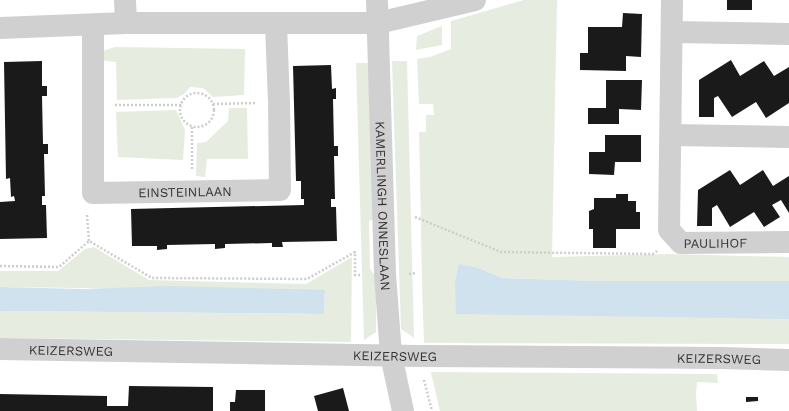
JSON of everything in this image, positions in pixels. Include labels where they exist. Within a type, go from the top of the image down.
[{"type":"street","points":[[125,0],[126,23]]},
{"type":"street","name":"KAMERLINGH ONNESLAAN","points":[[377,0],[385,274],[391,355],[403,411]]},
{"type":"street","points":[[0,28],[126,23],[378,23],[475,0]]},
{"type":"street","name":"PAULIHOF","points":[[672,0],[669,230],[681,243],[789,242]]},
{"type":"street","name":"EINSTEINLAAN","points":[[93,25],[93,193],[280,190],[276,24]]},
{"type":"street","points":[[672,32],[789,34]]},
{"type":"street","points":[[671,135],[789,137]]},
{"type":"street","name":"KEIZERSWEG","points":[[0,349],[789,360]]},
{"type":"path","points":[[197,92],[207,95],[213,104],[213,118],[208,123],[199,127],[192,126],[184,120],[181,114],[181,105],[188,95],[197,92]]},
{"type":"path","points":[[213,104],[279,103]]},
{"type":"path","points":[[93,106],[181,105]]},
{"type":"path","points":[[191,191],[192,126]]},
{"type":"path","points":[[415,217],[501,252],[652,254],[675,236]]},
{"type":"path","points":[[0,266],[58,267],[88,241],[152,278],[307,280],[355,252],[355,275],[416,273]]},
{"type":"path","points":[[418,356],[432,411]]},
{"type":"shaded area","points":[[524,0],[557,0],[552,257],[669,254],[789,257],[789,281],[600,281],[503,278],[478,268],[455,282],[789,316],[789,344],[424,343],[419,132],[426,132],[426,115],[434,115],[433,104],[419,104],[417,59],[430,57],[451,49],[451,21]]},
{"type":"shaded area","points":[[442,26],[442,45],[416,50],[417,36]]},
{"type":"shaded area","points":[[115,47],[245,49],[244,95],[213,97],[203,88],[190,87],[184,94],[177,98],[117,100],[116,62],[98,60],[99,52]]},
{"type":"shaded area","points":[[392,61],[407,61],[414,338],[401,329]]},
{"type":"shaded area","points":[[356,63],[371,63],[374,219],[369,221],[370,269],[376,277],[376,332],[364,340]]},
{"type":"shaded area","points":[[229,108],[247,108],[248,159],[207,159],[205,177],[196,176],[197,143],[206,142],[228,121]]},
{"type":"shaded area","points":[[176,110],[185,130],[183,160],[118,157],[116,112]]},
{"type":"shaded area","points":[[94,247],[149,280],[306,284],[352,257],[351,342],[0,338],[0,311],[324,314],[325,291],[0,287],[0,271],[58,271],[85,249]]},
{"type":"shaded area","points":[[431,372],[717,374],[718,383],[697,382],[697,411],[440,411]]},
{"type":"water","points":[[459,264],[478,268],[503,278],[600,281],[789,281],[789,319],[456,314],[455,282]]},
{"type":"water","points":[[169,286],[325,290],[324,314],[0,311],[0,287],[83,289]]},
{"type":"building","points":[[727,0],[752,0],[752,10],[727,10]]},
{"type":"building","points":[[623,13],[642,14],[641,57],[626,56],[626,71],[580,70],[580,53],[588,53],[588,27],[622,27]]},
{"type":"building","points":[[731,60],[740,76],[764,61],[774,76],[789,67],[789,103],[766,118],[756,102],[732,117],[718,96],[714,98],[714,117],[699,117],[699,80]]},
{"type":"building","points":[[42,61],[42,86],[47,86],[47,96],[42,96],[43,144],[48,144],[48,154],[44,154],[45,196],[42,196],[42,205],[46,205],[47,238],[0,239],[0,202],[15,201],[14,196],[11,197],[10,178],[6,179],[4,62]]},
{"type":"building","points":[[331,65],[332,89],[336,88],[336,99],[333,99],[334,146],[338,146],[338,156],[334,156],[335,199],[331,199],[331,207],[336,207],[337,241],[282,242],[283,247],[272,247],[272,243],[225,244],[225,248],[215,249],[215,244],[167,245],[167,249],[157,250],[157,246],[132,246],[131,209],[304,205],[304,199],[301,199],[301,181],[296,181],[293,66]]},
{"type":"building","points":[[606,80],[642,80],[641,110],[619,109],[619,124],[588,124],[588,108],[606,108]]},
{"type":"building","points":[[605,135],[641,135],[641,162],[615,162],[614,175],[589,174],[589,152],[605,152]]},
{"type":"building","points":[[730,170],[740,185],[763,170],[773,186],[789,176],[789,213],[781,200],[772,205],[780,217],[764,227],[754,212],[730,227],[717,205],[712,208],[712,226],[697,226],[698,190]]},
{"type":"building","points":[[616,194],[628,194],[628,201],[636,201],[636,212],[640,212],[640,229],[616,229],[616,248],[593,248],[593,229],[589,229],[589,211],[594,209],[594,198],[616,198]]},
{"type":"building","points":[[129,386],[213,387],[213,411],[0,411],[0,394],[107,396],[107,406],[128,406]]},
{"type":"building","points":[[343,388],[349,411],[318,411],[314,396]]},
{"type":"building","points":[[236,390],[265,390],[265,411],[230,411],[230,402],[235,402]]},
{"type":"building","points":[[746,397],[758,397],[758,401],[746,402]]}]
